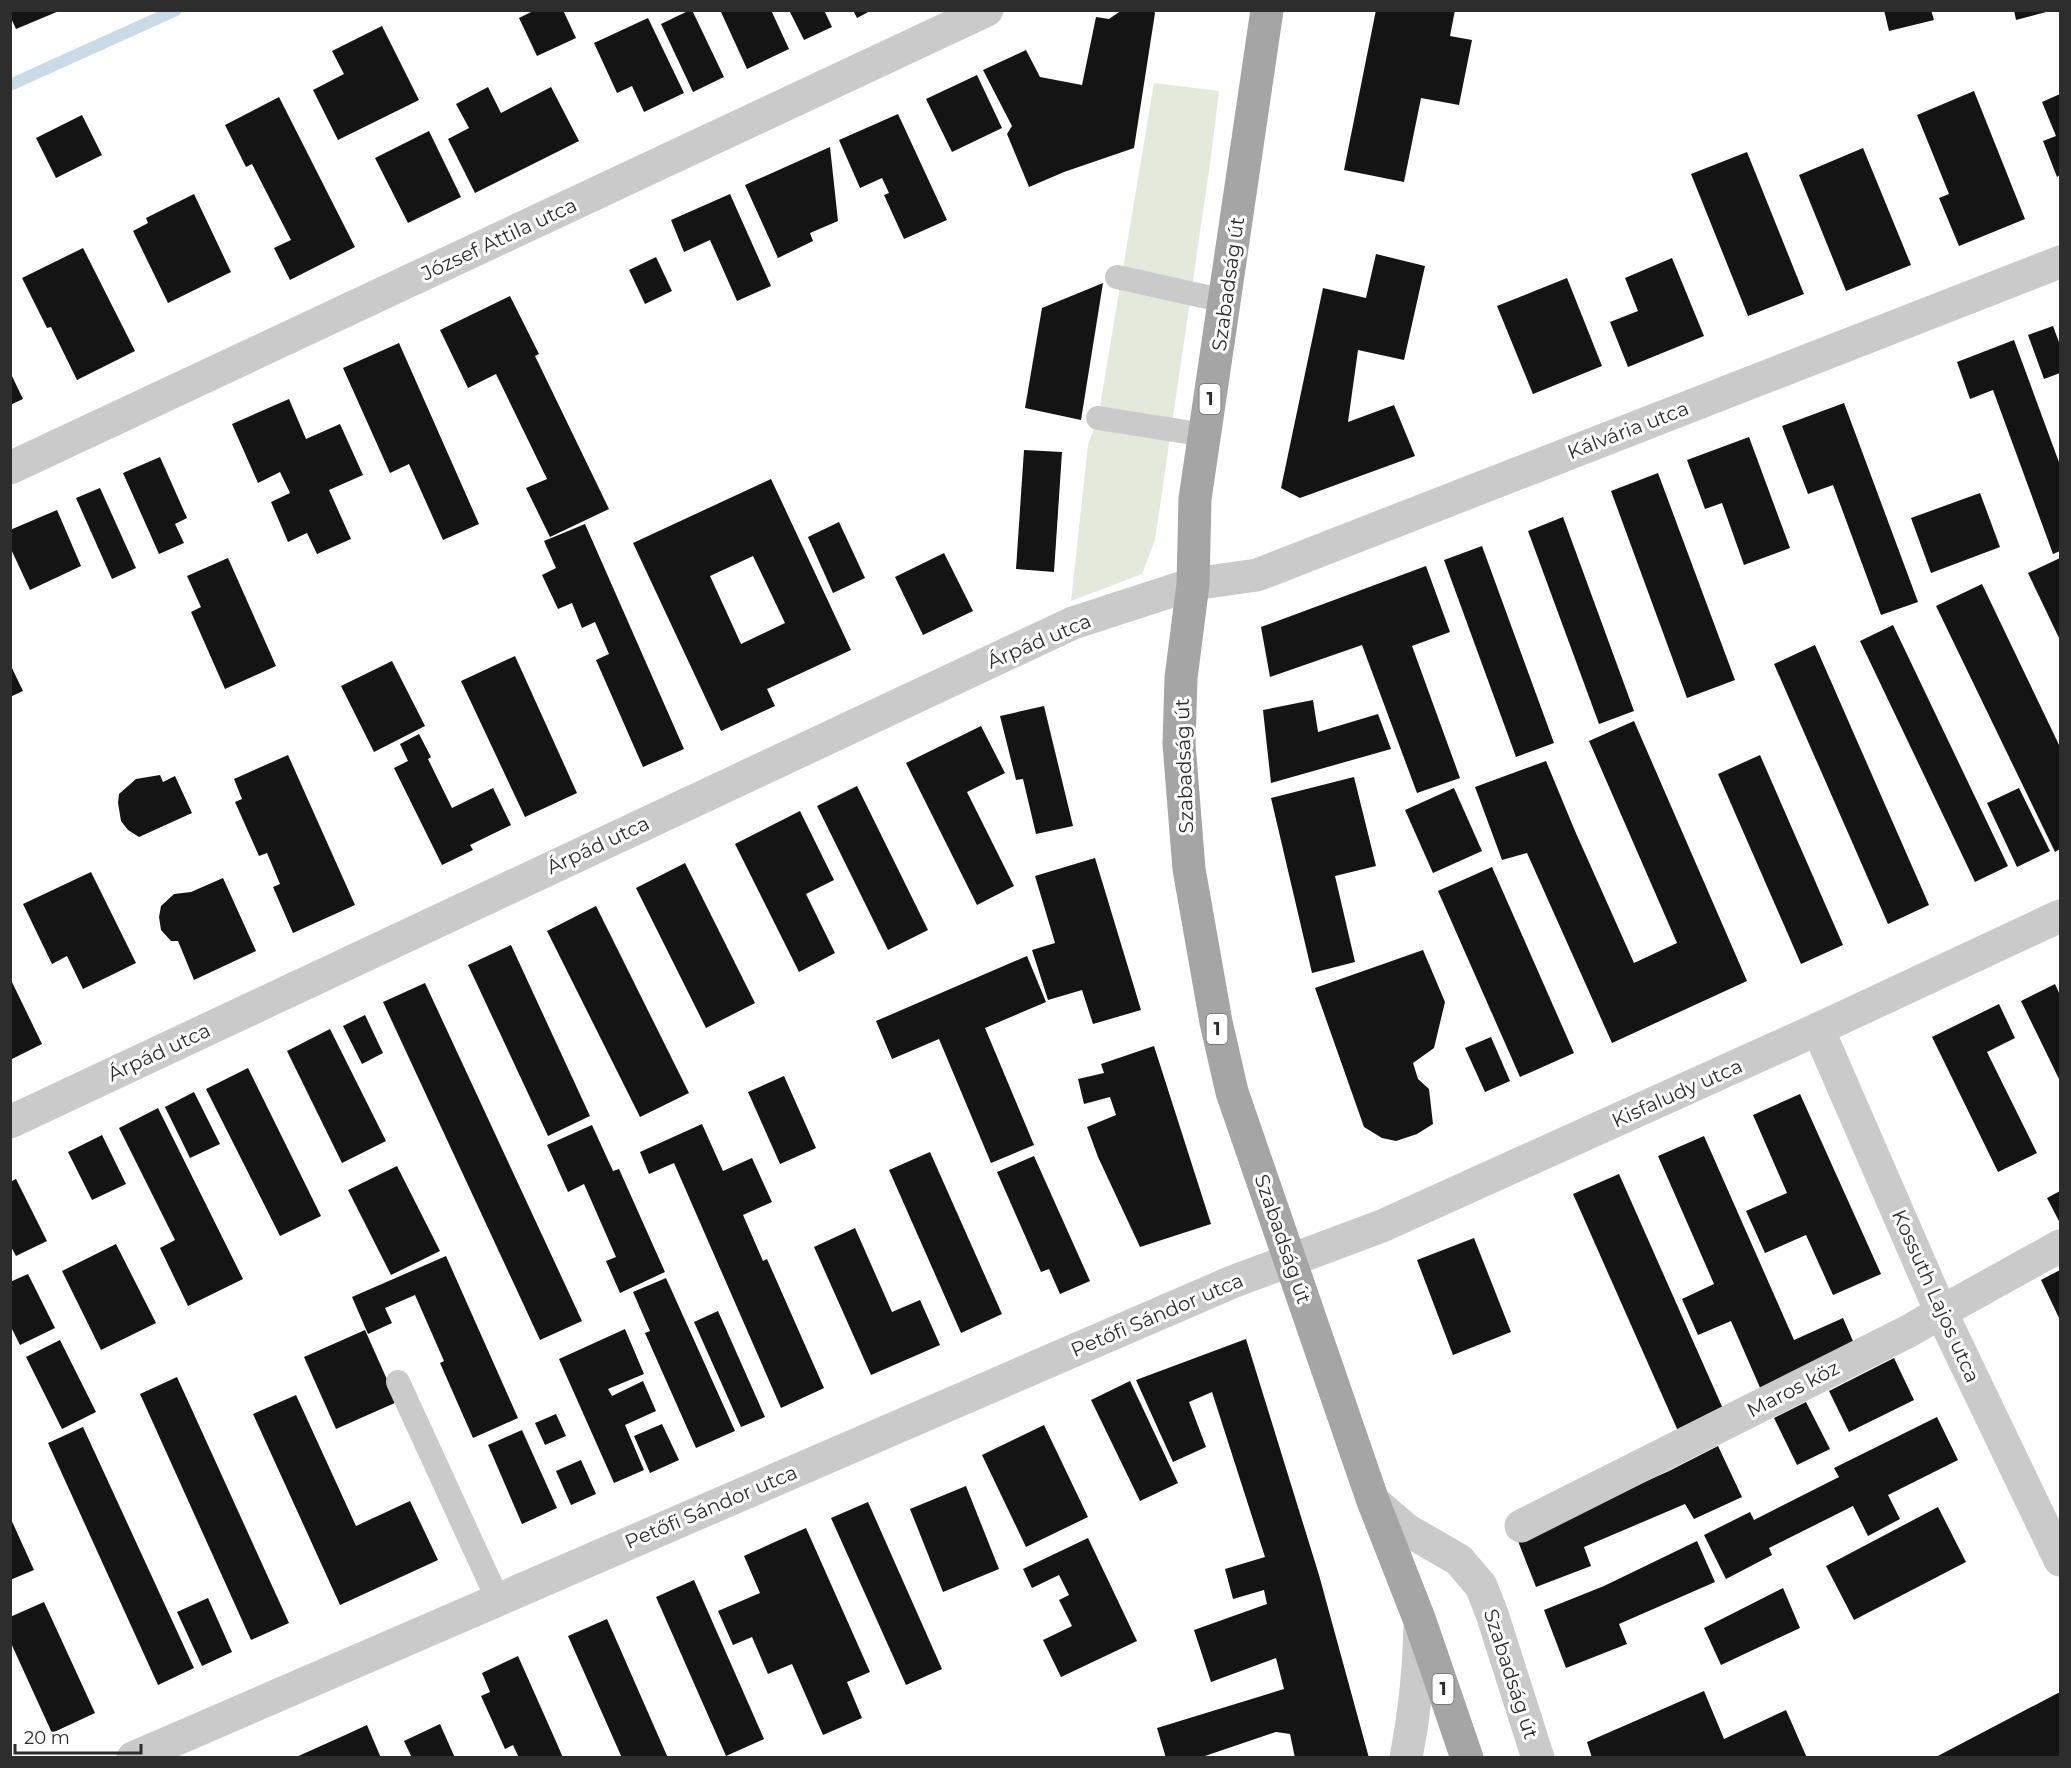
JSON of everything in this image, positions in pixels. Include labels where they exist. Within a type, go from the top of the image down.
[{"type":"main road","name":"Szabadság út","points":[[1267,10],[1226,301],[1195,499],[1193,584],[1181,678],[1179,744],[1189,869],[1211,999],[1232,1092],[1373,1500],[1420,1621],[1467,1758]]},
{"type":"street","name":"József Attila utca","points":[[10,468],[987,10]]},
{"type":"street","name":"Kálvária utca","points":[[1193,584],[1257,575],[2061,262]]},
{"type":"street","name":"Árpád utca","points":[[10,1122],[995,658],[1073,623],[1193,584]]},
{"type":"street","name":"Kisfaludy utca","points":[[1290,1261],[1382,1226],[1818,1029],[2061,916]]},
{"type":"street","name":"Kossuth Lajos utca","points":[[1818,1029],[1941,1312],[2061,1560]]},
{"type":"street","name":"Maros köz","points":[[1521,1526],[1910,1331],[2061,1246]]},
{"type":"street","name":"Petőfi Sándor utca","points":[[133,1758],[1232,1282],[1290,1261]]},
{"type":"street","name":"Szabadság út","points":[[1373,1500],[1407,1530],[1459,1560],[1481,1586],[1538,1758]]},
{"type":"street","name":"Szabadság út","points":[[1406,1758],[1414,1720],[1419,1675],[1420,1621]]},
{"type":"lane","points":[[1117,277],[1226,301]]},
{"type":"lane","points":[[1098,418],[1205,435]]},
{"type":"lane","points":[[398,1382],[498,1600]]},
{"type":"shaded area","points":[[1154,83],[1219,91],[1155,540],[1142,574],[1071,601],[1088,445],[1098,418]]},
{"type":"building","points":[[10,10],[59,11],[16,29],[10,16]]},
{"type":"building","points":[[535,10],[563,10],[576,38],[537,56],[519,18]]},
{"type":"building","points":[[690,10],[724,77],[693,92],[661,24]]},
{"type":"building","points":[[724,10],[771,10],[789,49],[747,69],[721,12]]},
{"type":"building","points":[[789,10],[824,10],[832,27],[804,40]]},
{"type":"building","points":[[853,10],[872,10],[857,18]]},
{"type":"building","points":[[1122,10],[1153,10],[1155,13],[1134,148],[1064,172],[1029,187],[1007,134],[1012,126],[983,70],[1026,50],[1040,77],[1082,85],[1096,17],[1109,19]]},
{"type":"building","points":[[1376,10],[1455,10],[1450,36],[1472,40],[1459,105],[1421,98],[1404,182],[1344,170]]},
{"type":"building","points":[[1884,10],[1931,10],[1934,20],[1889,31]]},
{"type":"building","points":[[2014,10],[2050,10],[2050,11],[2016,20]]},
{"type":"building","points":[[648,18],[684,93],[644,112],[632,86],[617,93],[594,43]]},
{"type":"building","points":[[382,26],[419,100],[338,140],[313,90],[344,74],[332,51]]},
{"type":"building","points":[[977,75],[1002,128],[952,152],[926,99]]},
{"type":"building","points":[[488,87],[501,113],[551,87],[579,141],[475,193],[448,139],[469,128],[456,104]]},
{"type":"building","points":[[1974,91],[2025,219],[1959,246],[1939,198],[1949,194],[1917,115]]},
{"type":"building","points":[[2060,94],[2060,175],[2057,177],[2043,141],[2056,136],[2042,102]]},
{"type":"building","points":[[279,97],[355,247],[290,280],[274,248],[291,240],[252,164],[246,167],[225,125]]},
{"type":"building","points":[[898,114],[947,220],[904,239],[884,195],[889,193],[882,178],[860,188],[839,140]]},
{"type":"building","points":[[82,115],[102,155],[56,178],[36,138]]},
{"type":"building","points":[[429,131],[461,197],[408,223],[375,158]]},
{"type":"building","points":[[830,147],[838,221],[810,233],[813,241],[778,258],[745,185]]},
{"type":"building","points":[[1863,148],[1911,265],[1846,291],[1799,175]]},
{"type":"building","points":[[1747,152],[1804,294],[1748,316],[1691,174]]},
{"type":"building","points":[[194,194],[231,272],[168,303],[133,231],[148,223],[146,218]]},
{"type":"building","points":[[730,194],[771,286],[737,301],[710,240],[684,252],[671,220]]},
{"type":"building","points":[[83,248],[135,351],[77,380],[51,327],[47,328],[22,278]]},
{"type":"building","points":[[1376,254],[1425,266],[1404,360],[1358,350],[1348,422],[1394,405],[1415,456],[1300,498],[1281,488],[1323,288],[1366,298]]},
{"type":"building","points":[[656,257],[672,291],[645,304],[629,270]]},
{"type":"building","points":[[1672,258],[1704,336],[1628,367],[1610,322],[1638,311],[1625,278]]},
{"type":"building","points":[[1567,278],[1602,366],[1533,394],[1497,306]]},
{"type":"building","points":[[1103,283],[1081,420],[1025,408],[1042,308]]},
{"type":"building","points":[[510,296],[539,354],[535,356],[609,509],[550,537],[526,488],[547,479],[496,374],[468,388],[440,330]]},
{"type":"building","points":[[2053,326],[2060,345],[2060,373],[2044,379],[2028,335]]},
{"type":"building","points":[[2014,340],[2060,465],[2060,551],[2053,554],[1993,390],[1970,399],[1957,362]]},
{"type":"building","points":[[399,343],[479,524],[443,540],[409,464],[390,473],[343,368]]},
{"type":"building","points":[[10,372],[23,399],[10,405]]},
{"type":"building","points":[[289,399],[306,439],[340,424],[363,475],[329,490],[351,539],[317,554],[307,533],[288,542],[271,502],[290,493],[280,472],[258,483],[232,424]]},
{"type":"building","points":[[1844,403],[1918,602],[1881,615],[1833,485],[1808,494],[1782,426]]},
{"type":"building","points":[[1749,437],[1790,548],[1744,565],[1722,503],[1705,509],[1687,460]]},
{"type":"building","points":[[1024,450],[1062,452],[1054,572],[1016,569]]},
{"type":"building","points":[[160,457],[187,518],[175,524],[184,543],[159,554],[123,473]]},
{"type":"building","points":[[1658,473],[1735,680],[1687,698],[1611,491]]},
{"type":"building","points":[[771,479],[851,650],[767,689],[775,706],[721,731],[633,543]],"holes":[[[753,556],[785,623],[741,644],[710,576]]]},
{"type":"building","points":[[100,488],[136,568],[112,579],[76,498]]},
{"type":"building","points":[[1980,493],[2000,547],[1931,573],[1911,518]]},
{"type":"building","points":[[57,510],[81,566],[30,590],[10,547],[10,530]]},
{"type":"building","points":[[1563,517],[1634,711],[1599,724],[1528,531]]},
{"type":"building","points":[[839,522],[865,578],[833,593],[808,537]]},
{"type":"building","points":[[585,524],[684,749],[643,767],[596,660],[609,654],[595,622],[582,628],[572,603],[558,609],[542,575],[556,568],[544,541]]},
{"type":"building","points":[[1482,546],[1554,743],[1516,757],[1444,560]]},
{"type":"building","points":[[944,553],[973,611],[923,635],[895,577]]},
{"type":"building","points":[[228,558],[276,666],[225,689],[191,612],[201,607],[187,576]]},
{"type":"building","points":[[2060,558],[2060,640],[2028,573]]},
{"type":"building","points":[[1426,566],[1450,632],[1412,646],[1460,778],[1417,793],[1362,645],[1270,677],[1261,627]]},
{"type":"building","points":[[1982,584],[2060,747],[2060,849],[2055,852],[1936,606]]},
{"type":"building","points":[[1893,625],[2008,866],[1975,882],[1860,641]]},
{"type":"building","points":[[1815,645],[1929,905],[1888,924],[1774,664]]},
{"type":"building","points":[[515,656],[577,793],[525,817],[461,681]]},
{"type":"building","points":[[392,661],[425,726],[374,752],[341,686]]},
{"type":"building","points":[[10,664],[23,691],[10,697]]},
{"type":"building","points":[[1313,700],[1318,732],[1378,714],[1391,749],[1271,783],[1263,710]]},
{"type":"building","points":[[1044,706],[1073,826],[1036,834],[1023,779],[1016,780],[1000,716]]},
{"type":"building","points":[[1634,721],[1747,981],[1612,1043],[1527,853],[1502,860],[1475,787],[1546,761],[1634,963],[1677,943],[1589,741]]},
{"type":"building","points":[[981,726],[1005,773],[967,792],[1014,886],[977,905],[906,763]]},
{"type":"building","points":[[419,734],[431,757],[428,759],[452,808],[493,788],[511,825],[470,845],[473,850],[442,865],[394,768],[408,761],[400,744]]},
{"type":"building","points":[[288,755],[355,905],[293,933],[273,887],[280,884],[267,853],[259,856],[235,802],[242,799],[234,779]]},
{"type":"building","points":[[1760,755],[1843,945],[1801,964],[1718,774]]},
{"type":"building","points":[[160,775],[163,782],[175,776],[192,813],[139,837],[128,830],[121,821],[119,794],[136,779]]},
{"type":"building","points":[[1354,777],[1376,866],[1335,876],[1355,962],[1312,973],[1271,798]]},
{"type":"building","points":[[857,786],[928,930],[888,950],[817,806]]},
{"type":"building","points":[[1454,788],[1482,851],[1433,873],[1405,810]]},
{"type":"building","points":[[2019,788],[2050,851],[2017,867],[1987,803]]},
{"type":"building","points":[[800,811],[834,880],[806,894],[835,953],[799,972],[735,844]]},
{"type":"building","points":[[1095,858],[1141,1010],[1093,1024],[1082,990],[1048,1000],[1032,950],[1055,943],[1035,876]]},
{"type":"building","points":[[685,863],[755,1003],[706,1028],[636,888]]},
{"type":"building","points":[[1492,867],[1574,1053],[1520,1077],[1438,891]]},
{"type":"building","points":[[91,872],[136,963],[83,989],[67,956],[52,964],[23,904]]},
{"type":"building","points":[[223,878],[256,951],[194,980],[178,941],[171,941],[161,930],[159,917],[161,906],[174,894],[191,892]]},
{"type":"building","points":[[596,906],[689,1093],[640,1117],[547,931]]},
{"type":"building","points":[[511,945],[590,1116],[548,1136],[468,965]]},
{"type":"building","points":[[1423,950],[1445,1002],[1434,1048],[1413,1063],[1418,1079],[1429,1089],[1433,1124],[1417,1134],[1396,1141],[1382,1138],[1364,1127],[1315,988]]},
{"type":"building","points":[[1027,956],[1046,1002],[985,1028],[1034,1145],[991,1163],[939,1039],[892,1059],[876,1021]]},
{"type":"building","points":[[10,978],[42,1044],[10,1060]]},
{"type":"building","points":[[425,983],[582,1321],[540,1340],[383,1002]]},
{"type":"building","points":[[2055,984],[2060,995],[2060,1081],[2021,1001]]},
{"type":"building","points":[[1999,1004],[2015,1038],[1987,1052],[2037,1153],[1998,1172],[1932,1037]]},
{"type":"building","points":[[365,1015],[383,1053],[362,1064],[343,1026]]},
{"type":"building","points":[[330,1029],[386,1141],[342,1163],[287,1051]]},
{"type":"building","points":[[1491,1037],[1510,1081],[1485,1092],[1465,1048]]},
{"type":"building","points":[[1154,1046],[1211,1224],[1140,1247],[1098,1157],[1087,1127],[1116,1115],[1110,1097],[1084,1104],[1078,1079],[1104,1073],[1101,1064]]},
{"type":"building","points":[[248,1068],[321,1216],[280,1236],[206,1089]]},
{"type":"building","points":[[784,1076],[816,1148],[780,1164],[748,1092]]},
{"type":"building","points":[[194,1092],[220,1144],[190,1158],[165,1107]]},
{"type":"building","points":[[1800,1094],[1881,1274],[1833,1295],[1806,1235],[1765,1253],[1746,1211],[1787,1193],[1753,1115]]},
{"type":"building","points":[[158,1108],[243,1279],[188,1306],[160,1248],[175,1240],[119,1128]]},
{"type":"building","points":[[702,1124],[723,1171],[752,1158],[772,1202],[743,1215],[763,1261],[767,1259],[824,1388],[781,1408],[674,1163],[649,1174],[640,1152]]},
{"type":"building","points":[[592,1125],[613,1171],[619,1169],[665,1272],[620,1293],[606,1261],[616,1257],[584,1184],[568,1192],[547,1145]]},
{"type":"building","points":[[102,1135],[126,1184],[92,1200],[68,1152]]},
{"type":"building","points":[[1704,1136],[1794,1340],[1843,1318],[1856,1348],[1761,1390],[1731,1321],[1698,1335],[1682,1299],[1714,1284],[1658,1156]]},
{"type":"building","points":[[930,1152],[1002,1314],[961,1333],[889,1170]]},
{"type":"building","points":[[1034,1156],[1090,1281],[1060,1294],[1049,1269],[1041,1272],[997,1172]]},
{"type":"building","points":[[397,1166],[440,1251],[391,1275],[348,1190]]},
{"type":"building","points":[[1619,1174],[1724,1411],[1678,1431],[1573,1194]]},
{"type":"building","points":[[16,1179],[47,1241],[16,1256],[10,1245],[10,1182]]},
{"type":"building","points":[[2060,1191],[2060,1223],[2047,1198]]},
{"type":"building","points":[[855,1228],[892,1312],[920,1300],[940,1345],[871,1375],[814,1247]]},
{"type":"building","points":[[1474,1238],[1511,1332],[1453,1355],[1417,1260]]},
{"type":"building","points":[[116,1244],[156,1323],[101,1350],[62,1271]]},
{"type":"building","points":[[446,1256],[518,1418],[473,1438],[440,1363],[444,1361],[415,1295],[385,1308],[392,1323],[368,1334],[352,1297]]},
{"type":"building","points":[[2060,1270],[2060,1320],[2041,1280]]},
{"type":"building","points":[[28,1274],[55,1328],[20,1345],[10,1325],[10,1282]]},
{"type":"building","points":[[666,1278],[735,1431],[696,1448],[645,1333],[650,1331],[633,1292]]},
{"type":"building","points":[[718,1311],[765,1417],[741,1427],[694,1322]]},
{"type":"building","points":[[625,1329],[644,1374],[608,1389],[612,1396],[643,1381],[656,1411],[625,1425],[644,1470],[614,1483],[559,1359]]},
{"type":"building","points":[[365,1330],[397,1402],[336,1429],[304,1357]]},
{"type":"building","points":[[1246,1339],[1319,1575],[1369,1758],[1295,1758],[1290,1734],[1276,1732],[1199,1758],[1166,1758],[1157,1728],[1284,1689],[1276,1658],[1211,1682],[1194,1630],[1267,1604],[1264,1590],[1233,1599],[1225,1569],[1265,1557],[1212,1392],[1189,1402],[1206,1447],[1173,1462],[1136,1380]]},
{"type":"building","points":[[60,1340],[96,1412],[62,1429],[26,1357]]},
{"type":"building","points":[[1894,1358],[1914,1400],[1849,1432],[1829,1391]]},
{"type":"building","points":[[177,1377],[289,1623],[251,1640],[140,1394]]},
{"type":"building","points":[[1130,1381],[1178,1483],[1140,1501],[1091,1400]]},
{"type":"building","points":[[296,1395],[356,1526],[410,1501],[438,1560],[340,1605],[253,1414]]},
{"type":"building","points":[[1806,1402],[1830,1449],[1797,1465],[1774,1418]]},
{"type":"building","points":[[556,1414],[566,1436],[545,1445],[535,1423]]},
{"type":"building","points":[[1937,1417],[1958,1460],[1888,1495],[1900,1519],[1868,1536],[1853,1506],[1769,1548],[1772,1555],[1726,1579],[1704,1535],[1750,1512],[1754,1520],[1839,1477],[1834,1468]]},
{"type":"building","points":[[662,1424],[679,1460],[650,1473],[634,1436]]},
{"type":"building","points":[[1044,1425],[1088,1517],[1026,1547],[982,1455]]},
{"type":"building","points":[[83,1427],[194,1668],[158,1685],[48,1443]]},
{"type":"building","points":[[522,1430],[557,1508],[522,1524],[488,1445]]},
{"type":"building","points":[[1718,1446],[1742,1497],[1694,1519],[1685,1504],[1584,1547],[1591,1566],[1536,1587],[1516,1536],[1571,1515],[1669,1471]]},
{"type":"building","points":[[581,1460],[596,1494],[571,1505],[556,1471]]},
{"type":"building","points":[[966,1486],[999,1569],[943,1592],[910,1509]]},
{"type":"building","points":[[868,1502],[942,1669],[906,1685],[831,1518]]},
{"type":"building","points":[[1938,1507],[1966,1562],[1854,1620],[1826,1566]]},
{"type":"building","points":[[10,1517],[34,1570],[10,1580]]},
{"type":"building","points":[[806,1528],[870,1672],[847,1682],[862,1718],[823,1735],[792,1664],[768,1674],[752,1637],[733,1645],[718,1611],[760,1593],[744,1556]]},
{"type":"building","points":[[1088,1538],[1137,1641],[1061,1677],[1043,1640],[1072,1626],[1059,1600],[1069,1595],[1059,1575],[1032,1588],[1023,1569]]},
{"type":"building","points":[[1697,1541],[1715,1582],[1619,1624],[1627,1644],[1566,1668],[1544,1610],[1604,1586]]},
{"type":"building","points":[[694,1580],[764,1739],[726,1756],[656,1597]]},
{"type":"building","points":[[1783,1588],[1800,1628],[1721,1665],[1704,1628]]},
{"type":"building","points":[[208,1598],[232,1652],[202,1666],[177,1612]]},
{"type":"building","points":[[44,1602],[95,1713],[52,1733],[10,1641],[10,1617]]},
{"type":"building","points":[[607,1619],[668,1758],[622,1758],[568,1636]]},
{"type":"building","points":[[518,1656],[563,1758],[519,1758],[513,1745],[505,1749],[481,1696],[490,1692],[482,1673]]},
{"type":"building","points":[[1704,1691],[1724,1739],[1786,1710],[1807,1758],[1592,1758],[1587,1742]]},
{"type":"building","points":[[2060,1692],[2060,1758],[1934,1758]]},
{"type":"building","points":[[440,1724],[455,1758],[412,1758],[404,1741]]},
{"type":"building","points":[[367,1725],[381,1758],[294,1758],[343,1736]]},
{"type":"waterway","points":[[10,85],[176,10]]}]
